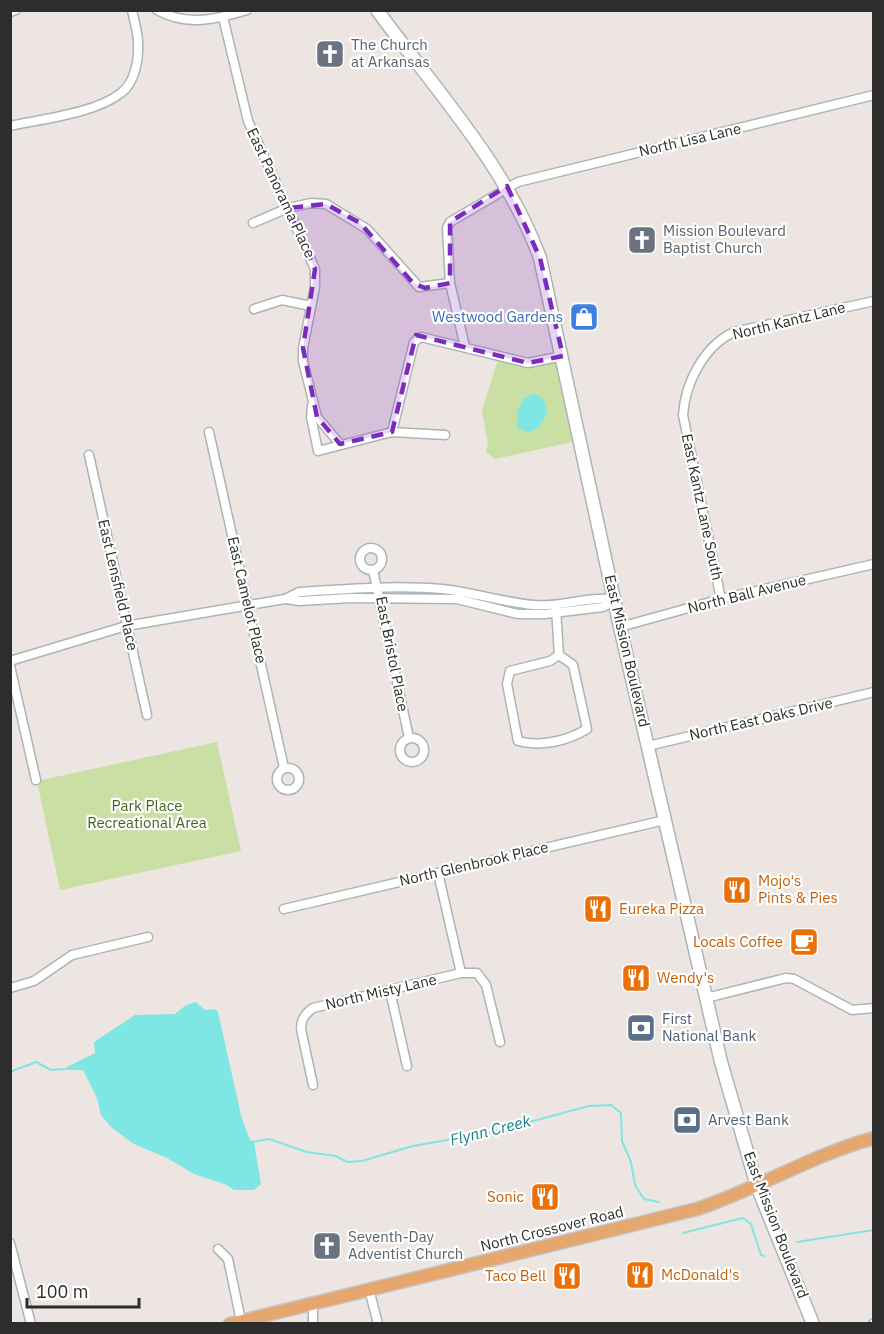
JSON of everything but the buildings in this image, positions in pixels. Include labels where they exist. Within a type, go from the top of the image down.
[{"type":"main road","name":"East Mission Boulevard","points":[[377,10],[507,186],[527,224],[540,258],[620,627],[706,998],[757,1186],[813,1323]]},
{"type":"main road","name":"North Crossover Road","points":[[236,1322],[697,1209],[757,1186],[830,1152],[873,1138]]},
{"type":"street","points":[[10,12],[16,10]]},
{"type":"street","points":[[10,126],[93,106],[123,93],[132,79],[138,61],[138,42],[132,10]]},
{"type":"street","points":[[157,10],[188,20],[223,17],[247,10]]},
{"type":"street","name":"East Panorama Place","points":[[223,17],[248,120],[315,269],[315,287],[303,348],[312,405],[317,417],[340,444],[318,451],[311,417],[312,405]]},
{"type":"street","name":"North Lisa Lane","points":[[450,283],[447,228],[450,222],[507,186],[873,95]]},
{"type":"street","points":[[253,223],[288,208],[311,203],[326,204],[367,229],[419,287],[450,283],[465,347]]},
{"type":"street","points":[[254,309],[282,300],[311,306]]},
{"type":"street","name":"North Kantz Lane","points":[[682,415],[684,397],[692,379],[709,351],[725,336],[873,301]]},
{"type":"street","points":[[392,432],[417,339],[426,337],[528,363],[563,356]]},
{"type":"street","name":"East Kantz Lane South","points":[[682,415],[721,599]]},
{"type":"street","name":"East Camelot Place","points":[[208,432],[249,605],[284,768]]},
{"type":"street","points":[[340,444],[392,432],[445,435]]},
{"type":"street","name":"East Lensfield Place","points":[[89,455],[147,715]]},
{"type":"street","name":"North Ball Avenue","points":[[620,627],[721,599],[873,564]]},
{"type":"street","name":"East Bristol Place","points":[[373,570],[380,594],[409,738]]},
{"type":"street","points":[[10,661],[126,626],[285,599],[298,592],[380,594],[438,589],[466,592],[556,610],[601,597],[615,600]]},
{"type":"street","points":[[556,610],[559,655]]},
{"type":"street","points":[[559,655],[573,665],[587,729],[574,736],[533,745],[518,741],[507,684],[510,671],[550,661],[559,655]]},
{"type":"street","points":[[10,666],[36,780]]},
{"type":"street","name":"North East Oaks Drive","points":[[648,746],[873,692]]},
{"type":"street","name":"North Glenbrook Place","points":[[284,909],[665,820]]},
{"type":"street","points":[[438,873],[461,973],[477,973],[486,985],[500,1042]]},
{"type":"street","points":[[10,988],[34,981],[72,955],[148,937]]},
{"type":"street","name":"North Misty Lane","points":[[314,1084],[301,1029],[304,1017],[313,1008],[461,973]]},
{"type":"street","points":[[706,998],[786,978],[794,979],[852,1010],[873,1008]]},
{"type":"street","points":[[390,991],[407,1066]]},
{"type":"street","points":[[10,1243],[31,1323]]},
{"type":"street","points":[[218,1249],[228,1259],[236,1322]]},
{"type":"street","points":[[369,1289],[378,1323]]},
{"type":"street","points":[[313,1303],[314,1323]]},
{"type":"highlighted area","points":[[507,186],[540,258],[563,356],[528,363],[416,335],[392,432],[340,444],[317,417],[303,348],[315,269],[288,208],[326,204],[360,223],[413,283],[425,288],[450,283],[450,222]]},
{"type":"green space","points":[[499,356],[527,363],[563,356],[581,440],[495,459],[486,452],[488,444],[482,411]]},
{"type":"green space","name":"Park Place Recreational Area","points":[[217,742],[241,851],[60,890],[37,781]]},
{"type":"water","points":[[534,393],[544,400],[547,411],[544,420],[540,421],[541,426],[527,434],[524,429],[518,430],[517,412],[523,399]]},
{"type":"water","points":[[196,1002],[205,1010],[215,1009],[218,1012],[241,1115],[249,1138],[254,1143],[261,1184],[254,1190],[234,1190],[227,1185],[194,1174],[167,1158],[134,1144],[112,1128],[101,1115],[97,1098],[83,1070],[61,1070],[95,1053],[94,1042],[135,1015],[175,1014],[186,1005]]},
{"type":"waterway","points":[[10,1072],[36,1062],[51,1070],[62,1069]]},
{"type":"waterway","name":"Flynn Creek","points":[[252,1142],[269,1139],[307,1152],[335,1156],[348,1162],[362,1161],[413,1146],[492,1132],[589,1106],[611,1105],[621,1113],[622,1141],[631,1162],[635,1185],[644,1199],[659,1202]]},
{"type":"waterway","name":"Flynn Creek","points":[[683,1233],[743,1218],[751,1224],[761,1255],[764,1256]]},
{"type":"waterway","name":"Flynn Creek","points":[[797,1242],[874,1230]]},
{"type":"place","name":"The Church at Arkansas","points":[[330,54]]},
{"type":"place","name":"Mission Boulevard Baptist Church","points":[[642,240]]},
{"type":"place","name":"Westwood Gardens","points":[[584,317]]},
{"type":"place","name":"Mojo's Pints & Pies","points":[[737,890]]},
{"type":"place","name":"Eureka Pizza","points":[[598,909]]},
{"type":"place","name":"Locals Coffee","points":[[804,942]]},
{"type":"place","name":"Wendy's","points":[[636,978]]},
{"type":"place","name":"First National Bank","points":[[641,1028]]},
{"type":"place","name":"Arvest Bank","points":[[687,1120]]},
{"type":"place","name":"Sonic","points":[[545,1197]]},
{"type":"place","name":"Seventh-Day Adventist Church","points":[[327,1246]]},
{"type":"place","name":"McDonald's","points":[[640,1275]]},
{"type":"place","name":"Taco Bell","points":[[567,1276]]}]
